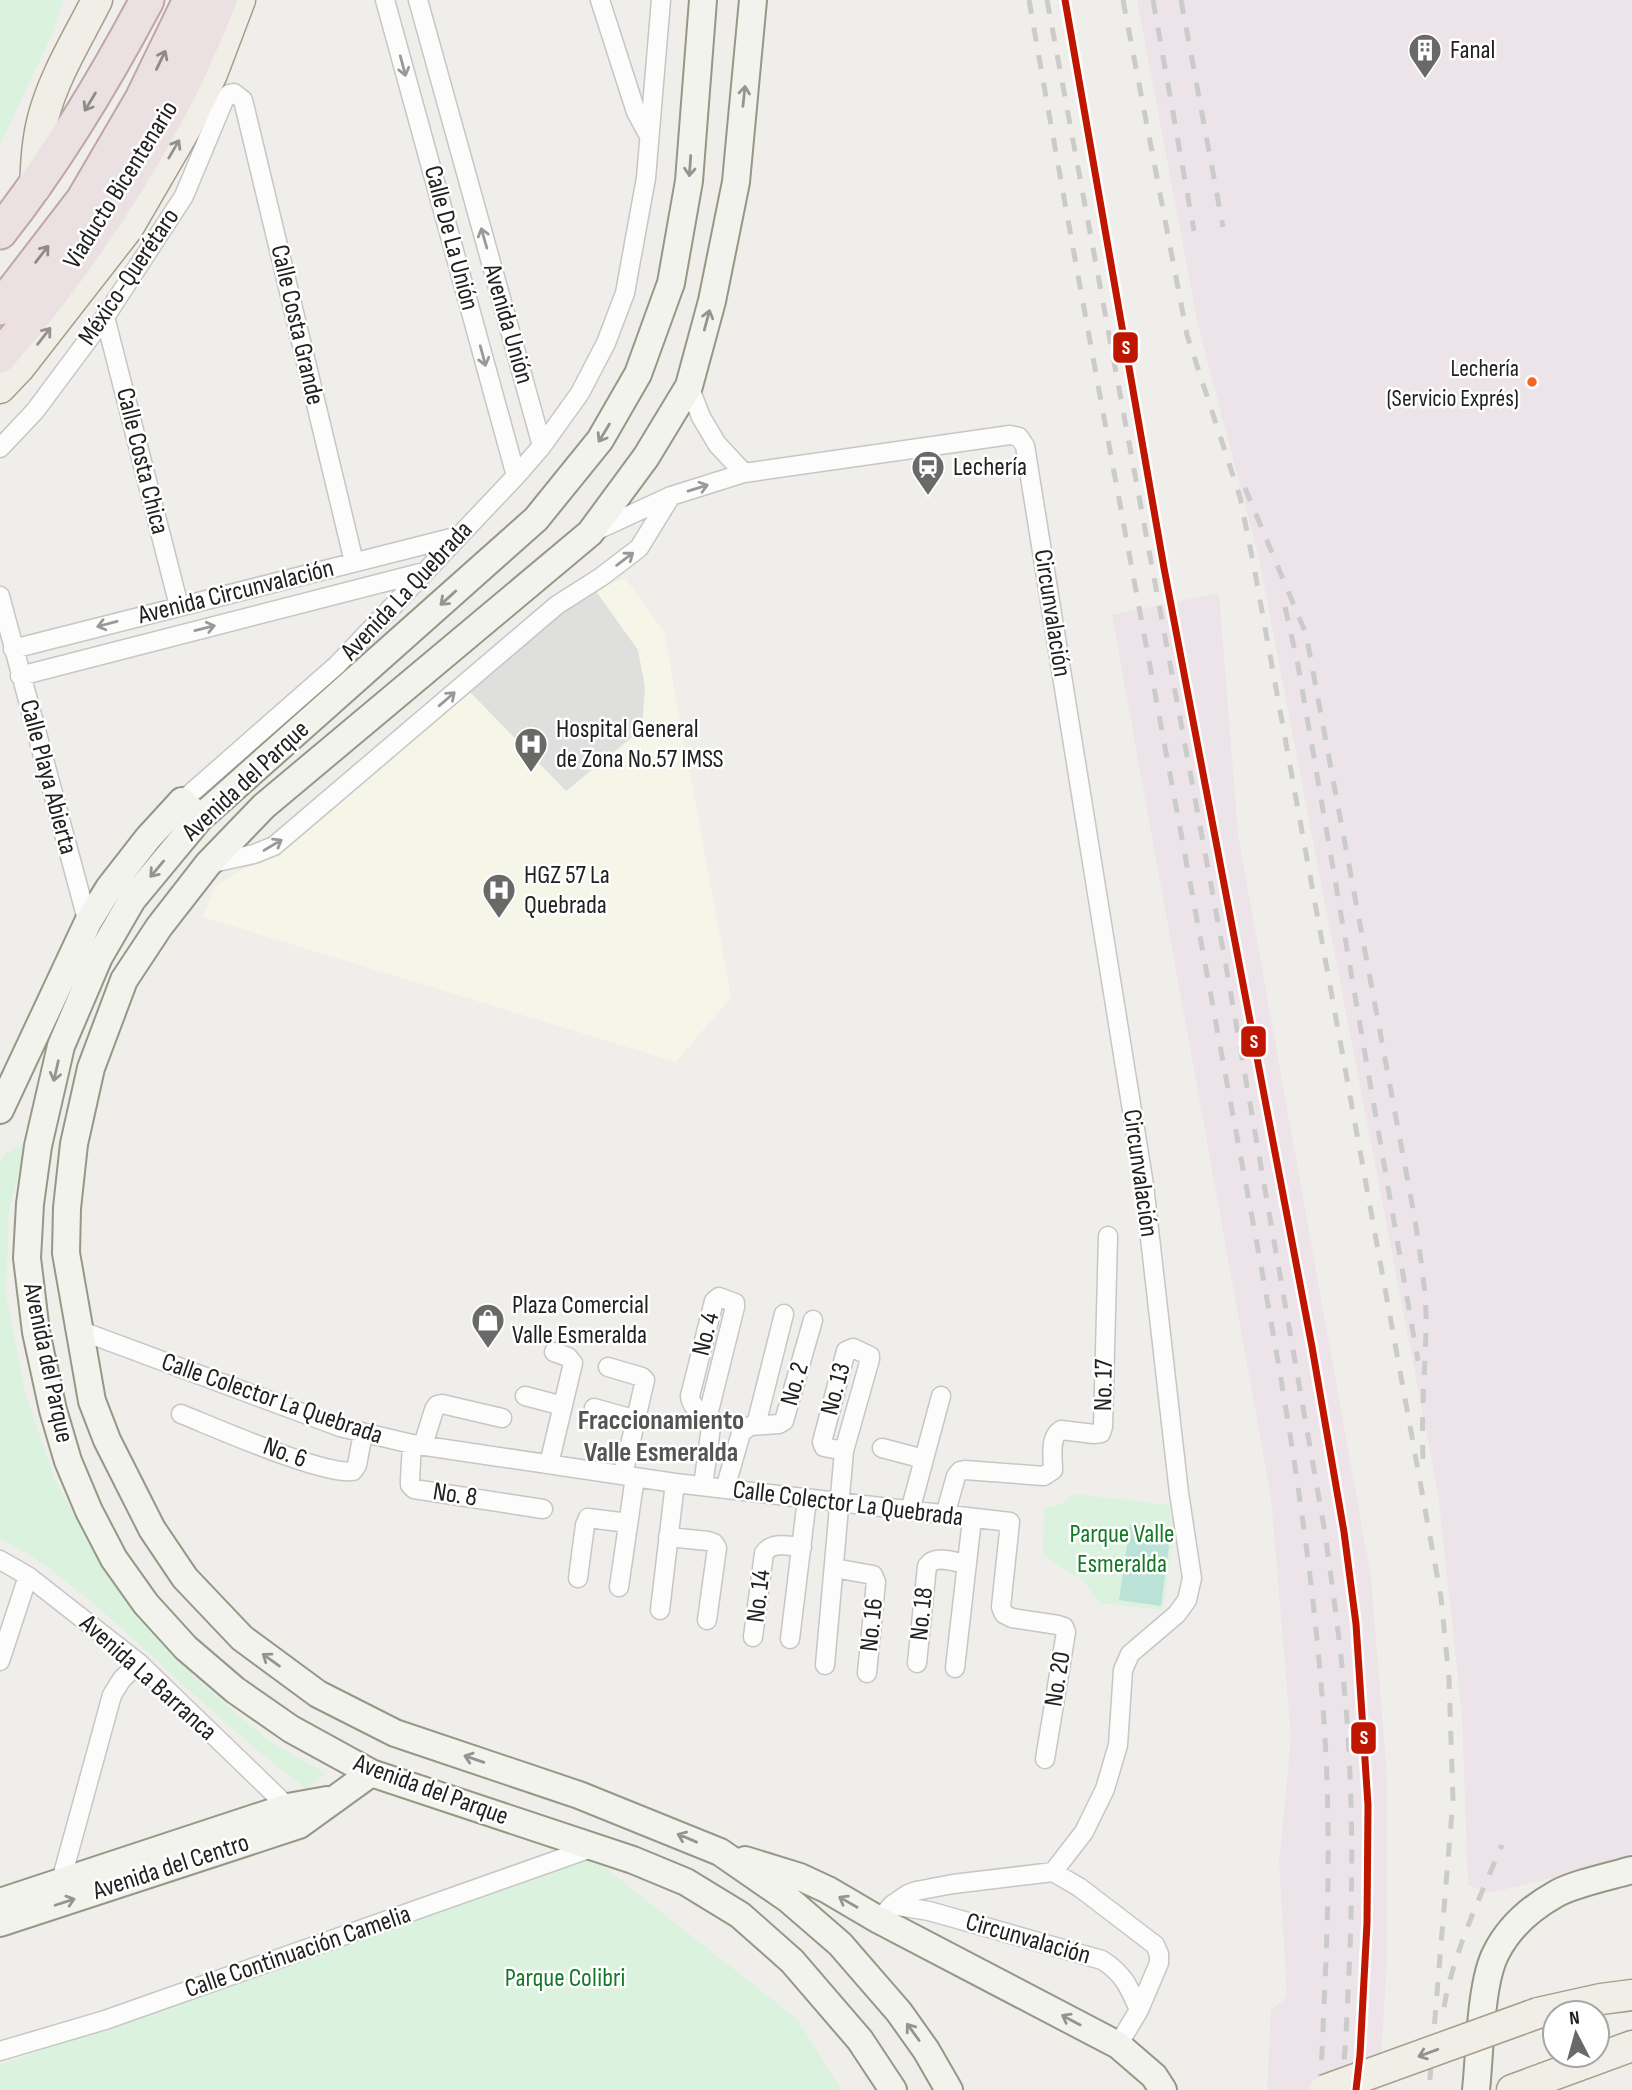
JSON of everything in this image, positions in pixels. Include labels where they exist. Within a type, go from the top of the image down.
[{"type":"highway","points":[[0,232],[35,188],[92,99],[147,0]]},
{"type":"highway","points":[[0,308],[83,200],[142,99],[190,0]]},
{"type":"highway","name":"Viaducto Bicentenario","points":[[0,356],[56,287],[107,217],[169,112],[220,0]]},
{"type":"highway","points":[[0,200],[35,188]]},
{"type":"main road","points":[[35,188],[38,141],[50,96],[97,0]]},
{"type":"main road","points":[[0,388],[19,368],[128,228],[186,128],[212,74],[240,0]]},
{"type":"main road","name":"Avenida del Parque","points":[[703,0],[689,181],[671,283],[638,374],[600,440],[536,519],[191,809],[99,957],[61,1046],[38,1146],[30,1204],[27,1258],[36,1332],[53,1410],[68,1461],[89,1511],[114,1559],[146,1604],[186,1648],[235,1690],[290,1729],[371,1773],[633,1860],[686,1882],[740,1915],[792,1961],[860,2040],[892,2090]]},
{"type":"main road","name":"Avenida del Parque","points":[[753,0],[736,182],[712,301],[689,386],[646,457],[590,533],[264,806],[208,864],[159,927],[124,981],[91,1068],[74,1144],[67,1208],[66,1253],[92,1401],[107,1440],[146,1519],[185,1578],[242,1638],[318,1694],[396,1733],[579,1795],[720,1853],[788,1899],[840,1944],[899,2012],[926,2050],[949,2090]]},
{"type":"main road","name":"Avenida La Quebrada","points":[[0,1110],[88,922],[109,888],[148,838],[191,809]]},
{"type":"main road","name":"Avenida del Centro","points":[[0,1923],[293,1816],[335,1799],[371,1773]]},
{"type":"main road","name":"Avenida del Centro","points":[[0,1902],[61,1881],[293,1816]]},
{"type":"main road","points":[[720,1853],[800,1877],[886,1912],[1118,2045],[1154,2076],[1163,2090]]},
{"type":"main road","points":[[1476,2090],[1486,1988],[1494,1956],[1507,1934],[1527,1913],[1558,1893],[1632,1870]]},
{"type":"main road","points":[[1601,1999],[1632,1988]]},
{"type":"main road","points":[[1601,1999],[1632,1995]]},
{"type":"main road","points":[[1325,2090],[1541,2012]]},
{"type":"main road","points":[[1511,2090],[1632,2046]]},
{"type":"street","name":"Calle De La Unión","points":[[385,0],[516,476]]},
{"type":"street","name":"Avenida Unión","points":[[418,0],[542,446]]},
{"type":"street","points":[[600,0],[636,112],[649,136]]},
{"type":"street","name":"Avenida La Quebrada","points":[[191,809],[337,665],[516,476],[542,446],[580,393],[606,343],[625,293],[646,178],[661,0]]},
{"type":"street","name":"México-Querétaro","points":[[0,448],[35,411],[105,317],[184,196],[224,100],[234,93]]},
{"type":"street","name":"Calle Costa Grande","points":[[234,93],[243,100],[354,562]]},
{"type":"street","name":"Calle Costa Chica","points":[[105,317],[179,606]]},
{"type":"street","points":[[590,533],[671,496],[744,473],[717,444],[701,417],[689,386]]},
{"type":"street","name":"Circunvalación","points":[[744,473],[1010,435],[1019,437],[1025,446],[1028,459],[1144,1185],[1179,1493],[1192,1578],[1187,1600],[1177,1614],[1130,1654],[1124,1670],[1118,1745],[1105,1789],[1084,1832],[1053,1872]]},
{"type":"street","name":"Avenida del Parque","points":[[208,864],[254,854],[274,846],[556,605],[601,577],[639,548],[671,496]]},
{"type":"street","name":"Avenida Circunvalación","points":[[13,649],[459,536]]},
{"type":"street","name":"Avenida Circunvalación","points":[[20,676],[425,572]]},
{"type":"street","name":"Calle Playa Abierta","points":[[0,596],[99,957]]},
{"type":"street","name":"No. 17","points":[[945,1515],[956,1476],[960,1471],[1044,1476],[1052,1470],[1054,1436],[1057,1432],[1101,1433],[1108,1236]]},
{"type":"street","name":"No. 4","points":[[703,1486],[710,1427],[693,1406],[690,1396],[714,1301],[719,1297],[731,1300],[735,1307],[706,1419]]},
{"type":"street","name":"No. 2","points":[[756,1425],[784,1314]]},
{"type":"street","name":"No. 2","points":[[726,1489],[741,1433],[756,1425],[779,1424],[784,1421],[813,1320]]},
{"type":"street","name":"Calle Colector La Quebrada","points":[[79,1330],[340,1427],[418,1445],[675,1483],[1010,1522]]},
{"type":"street","name":"No. 13","points":[[840,1503],[844,1451],[870,1359],[867,1353],[853,1348],[846,1351],[822,1441],[824,1447],[844,1451]]},
{"type":"street","points":[[549,1464],[573,1363],[572,1359],[554,1352]]},
{"type":"street","points":[[608,1367],[645,1380],[629,1476],[628,1523],[620,1587]]},
{"type":"street","points":[[525,1396],[563,1406]]},
{"type":"street","points":[[910,1511],[940,1396]]},
{"type":"street","points":[[418,1445],[437,1405],[502,1418]]},
{"type":"street","points":[[594,1408],[637,1420]]},
{"type":"street","name":"No. 6","points":[[181,1414],[298,1459],[345,1472],[353,1471],[357,1465],[363,1433]]},
{"type":"street","name":"No. 8","points":[[418,1445],[410,1485],[414,1489],[542,1509]]},
{"type":"street","points":[[882,1448],[924,1459]]},
{"type":"street","points":[[660,1610],[675,1483]]},
{"type":"street","name":"No. 14","points":[[790,1639],[807,1499]]},
{"type":"street","name":"No. 16","points":[[825,1665],[840,1503]]},
{"type":"street","points":[[578,1578],[588,1518],[628,1523]]},
{"type":"street","name":"No. 18","points":[[954,1668],[972,1518]]},
{"type":"street","name":"No. 20","points":[[1010,1522],[1001,1606],[1004,1614],[1012,1618],[1058,1625],[1066,1632],[1045,1759]]},
{"type":"street","points":[[668,1537],[708,1541],[715,1543],[718,1548],[708,1620]]},
{"type":"street","name":"No. 14","points":[[753,1637],[764,1553],[775,1545],[802,1547]]},
{"type":"street","name":"No. 18","points":[[917,1663],[927,1566],[936,1559],[966,1564]]},
{"type":"street","name":"Avenida La Barranca","points":[[0,1560],[28,1576],[139,1663],[293,1816]]},
{"type":"street","name":"No. 16","points":[[834,1568],[867,1572],[873,1575],[876,1582],[867,1673]]},
{"type":"street","points":[[0,1661],[28,1576]]},
{"type":"street","points":[[61,1881],[112,1695],[122,1678],[139,1663]]},
{"type":"street","name":"Calle Continuación Camelia","points":[[0,2051],[118,2015],[594,1847]]},
{"type":"street","name":"Circunvalación","points":[[886,1912],[908,1894],[916,1891],[1053,1872],[1079,1887],[1155,1945],[1159,1954],[1139,2010],[1118,2045]]},
{"type":"street","name":"Circunvalación","points":[[886,1912],[929,1911],[1102,1960],[1116,1968],[1125,1980],[1139,2010]]},
{"type":"shaded area","points":[[1137,0],[1632,0],[1632,1859],[1489,1893],[1468,1885],[1462,1715],[1438,1493],[1258,554],[1198,325]]},
{"type":"shaded area","name":"Hospital General de Zona No.57 IMSS","points":[[625,578],[664,632],[731,997],[676,1062],[203,917],[215,886],[243,869],[275,857],[468,690],[595,590]]},
{"type":"shaded area","points":[[595,590],[638,650],[645,687],[642,729],[566,791],[468,690],[556,615]]},
{"type":"shaded area","points":[[1219,593],[1238,834],[1371,1578],[1387,1776],[1387,1962],[1379,2090],[1267,2090],[1271,2010],[1287,1997],[1279,1863],[1291,1737],[1271,1497],[1112,615]]},
{"type":"green space","points":[[0,0],[63,0],[53,32],[0,145]]},
{"type":"green space","points":[[26,1142],[9,1212],[6,1294],[25,1392],[55,1480],[112,1583],[197,1680],[269,1741],[325,1773],[307,1789],[240,1735],[70,1584],[36,1559],[0,1539],[0,1162],[4,1154]]},
{"type":"green space","name":"Parque Valle Esmeralda","points":[[1075,1494],[1169,1505],[1174,1529],[1163,1610],[1099,1603],[1082,1579],[1043,1554],[1044,1508],[1059,1505]]},
{"type":"green space","points":[[1130,1524],[1171,1530],[1161,1606],[1119,1600]]},
{"type":"green space","name":"Parque Colibri","points":[[585,1852],[797,2019],[842,2090],[0,2090],[0,2065]]},
{"type":"railway","points":[[1029,0],[1295,1466],[1316,1627],[1328,1811],[1326,1949],[1319,2090]]},
{"type":"railway","points":[[1047,0],[1226,966],[1325,1533],[1344,1685],[1351,1807],[1350,1940],[1341,2090]]},
{"type":"railway","points":[[1123,0],[1187,335],[1240,497],[1254,567],[1441,1597],[1449,1679],[1453,1800],[1429,2090]]},
{"type":"railway","points":[[1153,0],[1194,231]]},
{"type":"railway","points":[[1181,0],[1223,227]]},
{"type":"railway","points":[[1245,488],[1306,634],[1415,1220],[1426,1315],[1423,1459]]},
{"type":"railway","points":[[1285,607],[1298,665],[1418,1361]]},
{"type":"railway","points":[[1444,2007],[1461,1945],[1502,1845]]},
{"type":"transit line","name":"S","points":[[1065,0],[1164,568],[1312,1347],[1344,1532],[1356,1624],[1368,1805],[1367,1923],[1356,2090]]},
{"type":"place","name":"Fanal","points":[[1425,80]]},
{"type":"place","name":"Lechería (Servicio Exprés)","points":[[1532,382]]},
{"type":"place","name":"Lechería","points":[[928,497]]},
{"type":"place","name":"Hospital General de Zona No.57 IMSS","points":[[531,774]]},
{"type":"place","name":"HGZ 57 La Quebrada","points":[[499,920]]},
{"type":"place","name":"Plaza Comercial Valle Esmeralda","points":[[488,1350]]},
{"type":"district","name":"Fraccionamiento Valle Esmeralda","points":[[661,1436]]}]
